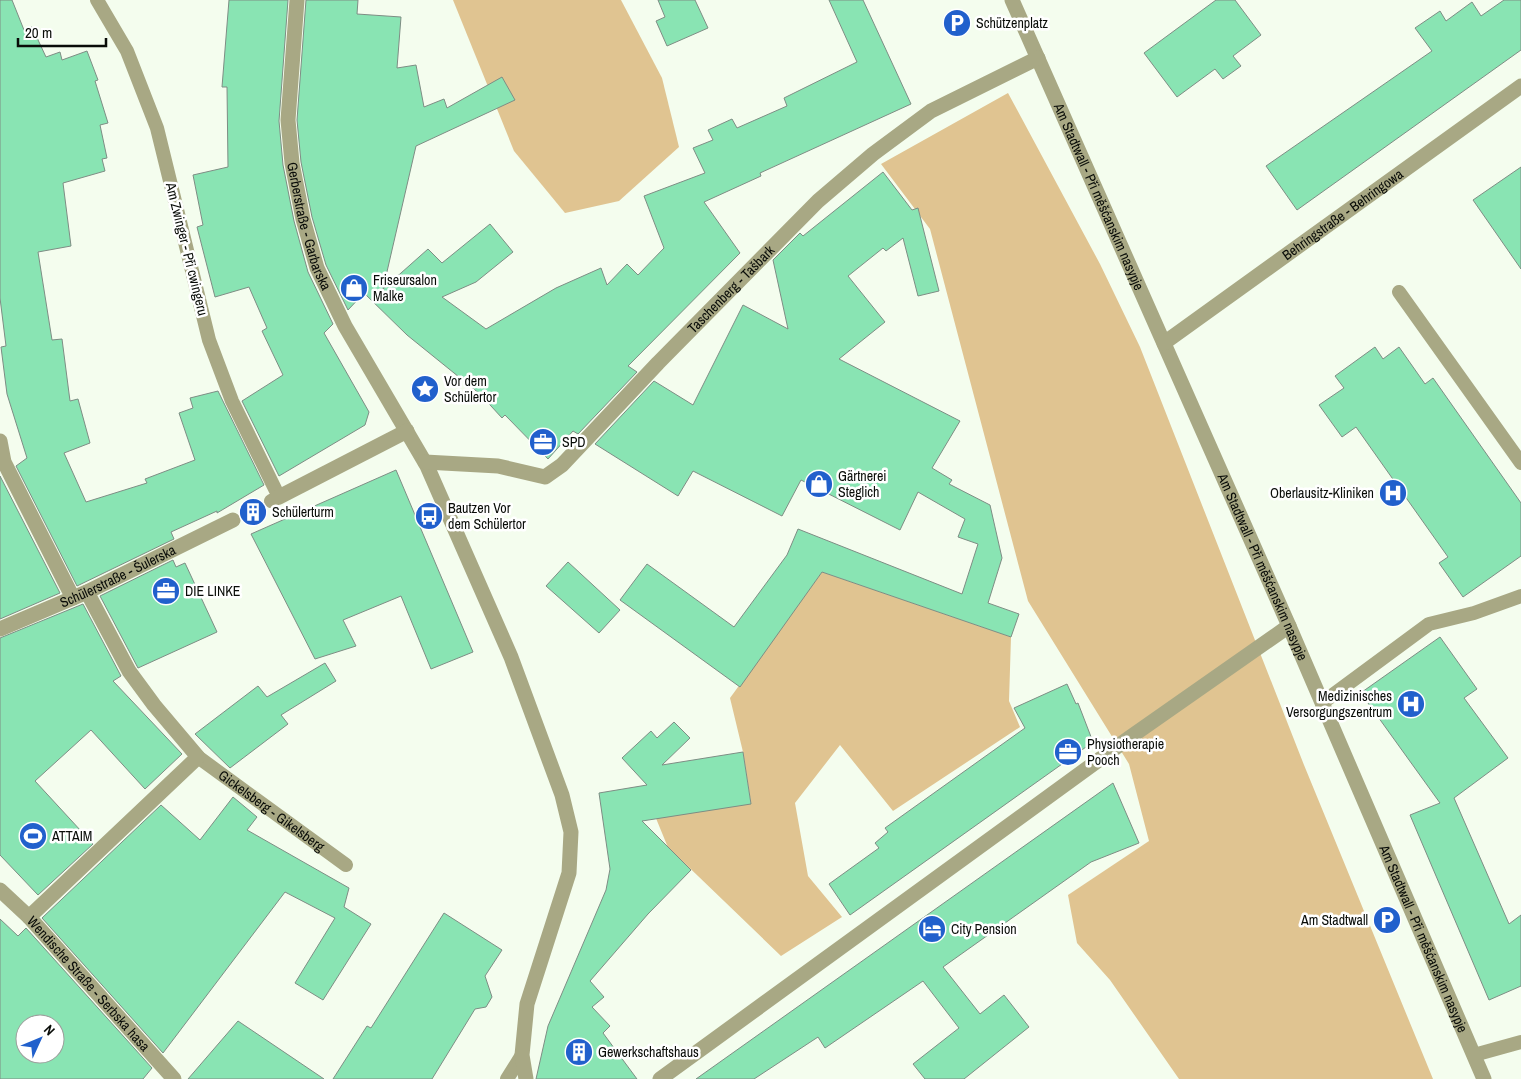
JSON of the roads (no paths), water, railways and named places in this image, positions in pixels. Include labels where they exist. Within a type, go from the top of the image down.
[{"type":"street","name":"Gerberstraße - Garbarska","points":[[297,0],[288,120],[292,163],[303,219],[317,268],[345,326],[425,462],[511,657],[562,795],[571,832],[569,873],[527,1004],[522,1055],[526,1079]]},
{"type":"street","name":"Am Stadtwall - Při měšćanskim nasypje","points":[[1012,0],[1289,626],[1484,1079]]},
{"type":"street","name":"Taschenberg - Tašbark","points":[[425,462],[498,466],[545,477],[562,465],[658,363],[818,201],[873,154],[931,111],[1038,58]]},
{"type":"street","name":"Behringstraße - Behringowa","points":[[1164,343],[1521,86]]},
{"type":"street","points":[[275,499],[407,431]]},
{"type":"street","name":"Gickelsberg - Gikelsberg","points":[[0,441],[4,462],[80,595],[129,671],[154,705],[198,757]]},
{"type":"street","name":"Schülerstraße - Šulerska","points":[[0,629],[80,595],[233,520]]},
{"type":"street","points":[[660,1079],[1129,738],[1289,626]]},
{"type":"street","points":[[29,917],[198,757]]},
{"type":"street","name":"Wendische Straße - Serbska hasa","points":[[0,890],[29,917],[174,1079]]},
{"type":"lane","name":"Am Zwinger - Při cwingeru","points":[[97,0],[127,51],[158,128],[209,340],[232,401],[275,499]]},
{"type":"lane","points":[[1399,292],[1521,463]]},
{"type":"lane","points":[[1322,703],[1429,624],[1474,613],[1521,596]]},
{"type":"lane","name":"Gickelsberg - Gikelsberg","points":[[198,757],[346,865]]},
{"type":"lane","points":[[1474,1055],[1521,1042]]},
{"type":"lane","points":[[507,1079],[522,1055]]},
{"type":"place","name":"Schützenplatz","points":[[957,23]]},
{"type":"place","name":"Friseursalon Malke","points":[[354,288]]},
{"type":"place","name":"Vor dem Schülertor","points":[[425,389]]},
{"type":"place","name":"SPD","points":[[543,442]]},
{"type":"place","name":"Gärtnerei Steglich","points":[[819,484]]},
{"type":"place","name":"Oberlausitz-Kliniken","points":[[1393,493]]},
{"type":"place","name":"Schülerturm","points":[[253,512]]},
{"type":"place","name":"Bautzen Vor dem Schülertor","points":[[429,516]]},
{"type":"place","name":"DIE LINKE","points":[[166,591]]},
{"type":"place","name":"Medizinisches Versorgungszentrum","points":[[1411,704]]},
{"type":"place","name":"Physiotherapie Pooch","points":[[1068,752]]},
{"type":"place","name":"ATTAIM","points":[[33,836]]},
{"type":"place","name":"Am Stadtwall","points":[[1387,920]]},
{"type":"place","name":"City Pension","points":[[932,929]]},
{"type":"place","name":"Gewerkschaftshaus","points":[[579,1052]]}]
